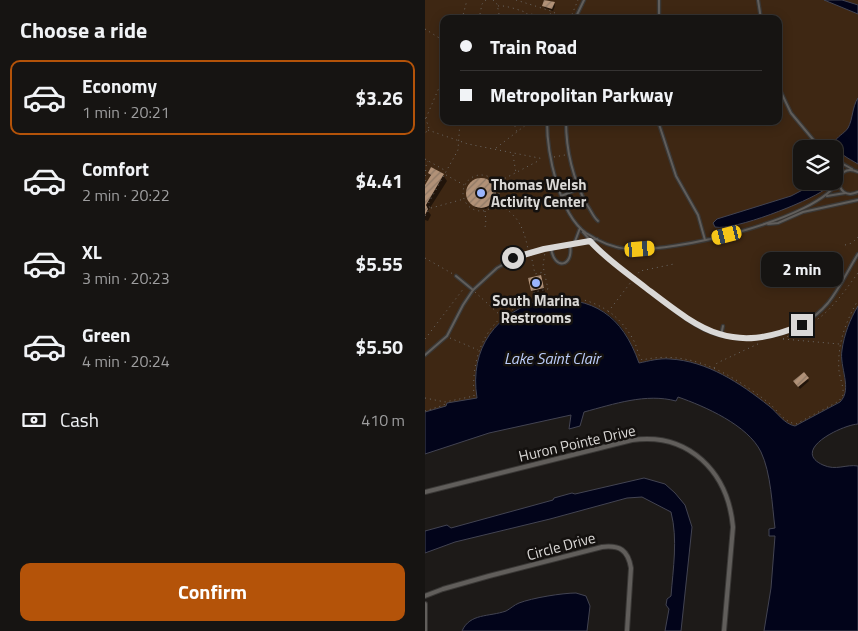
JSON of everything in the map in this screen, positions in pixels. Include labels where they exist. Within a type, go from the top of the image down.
[{"type":"street","name":"Huron Pointe Drive","points":[[425,492],[631,440],[653,438],[683,448],[697,456],[712,470],[723,487],[731,510],[733,527],[724,631]]},
{"type":"street","name":"Circle Drive","points":[[425,596],[489,576],[602,547],[616,547],[626,552],[630,559],[627,631]]},
{"type":"street","points":[[425,604],[425,630]]},
{"type":"lane","points":[[577,15],[584,0]]},
{"type":"lane","points":[[659,0],[659,15]]},
{"type":"lane","points":[[758,0],[760,15]]},
{"type":"lane","points":[[782,94],[791,112],[814,140]]},
{"type":"lane","points":[[547,125],[549,158],[561,196],[577,225],[601,253],[685,317],[707,330],[733,338],[767,337],[781,334],[802,325],[827,303],[858,254]]},
{"type":"lane","points":[[566,125],[569,156],[579,189],[598,221]]},
{"type":"lane","points":[[659,125],[676,176],[698,215],[705,240]]},
{"type":"lane","points":[[843,164],[858,172]]},
{"type":"lane","points":[[843,174],[846,171],[854,170]]},
{"type":"lane","points":[[561,196],[579,189]]},
{"type":"lane","points":[[825,197],[833,190]]},
{"type":"lane","points":[[843,190],[846,193]]},
{"type":"lane","points":[[580,228],[597,240],[620,248],[635,249],[672,246],[705,240],[765,224],[825,197],[858,193]]},
{"type":"lane","points":[[765,224],[778,223],[803,212],[858,200]]},
{"type":"lane","points":[[574,244],[580,228]]},
{"type":"lane","points":[[425,355],[447,336],[463,305],[497,268],[513,258],[544,249],[597,240]]},
{"type":"lane","points":[[551,248],[554,260],[564,264],[570,257],[570,245]]},
{"type":"lane","points":[[456,276],[474,291]]},
{"type":"lane","points":[[721,335],[723,326]]},
{"type":"path","points":[[463,15],[467,0]]},
{"type":"path","points":[[480,15],[482,4],[487,0]]},
{"type":"path","points":[[493,0],[497,1],[499,15]]},
{"type":"path","points":[[516,0],[559,15]]},
{"type":"path","points":[[572,15],[578,0]]},
{"type":"path","points":[[498,6],[504,5],[529,15]]},
{"type":"path","points":[[550,15],[551,11]]},
{"type":"path","points":[[425,30],[440,39]]},
{"type":"path","points":[[425,134],[429,124],[425,118],[440,85]]},
{"type":"path","points":[[430,208],[428,204],[446,175],[446,171],[458,150],[460,125]]},
{"type":"path","points":[[514,125],[517,132]]},
{"type":"path","points":[[496,148],[526,125]]},
{"type":"path","points":[[428,130],[458,141],[543,159],[496,184]]},
{"type":"path","points":[[513,154],[516,173]]},
{"type":"path","points":[[553,157],[565,155]]},
{"type":"path","points":[[425,159],[446,171]]},
{"type":"path","points":[[425,181],[428,161]]},
{"type":"path","points":[[446,175],[465,185]]},
{"type":"path","points":[[479,175],[489,177],[496,184],[499,193],[496,202],[485,210],[474,209],[464,199],[465,185],[469,180],[479,175]]},
{"type":"path","points":[[425,216],[430,208],[464,199]]},
{"type":"path","points":[[496,202],[513,213],[520,223],[529,250]]},
{"type":"path","points":[[485,210],[487,224],[485,227]]},
{"type":"path","points":[[845,245],[853,244],[858,236]]},
{"type":"path","points":[[536,299],[534,292],[548,289],[543,262],[544,249]]},
{"type":"path","points":[[531,255],[535,274],[544,272]]},
{"type":"path","points":[[425,258],[456,276]]},
{"type":"path","points":[[425,339],[439,323],[450,305],[467,286]]},
{"type":"path","points":[[474,291],[501,317]]},
{"type":"path","points":[[425,398],[445,402],[474,396],[474,370],[478,350],[491,328],[501,317],[513,308],[536,299],[571,297],[601,307],[623,325],[633,339],[642,360],[666,356],[676,357],[724,372],[761,397],[788,422],[796,424],[839,401],[843,395],[838,354],[848,318],[858,300]]},
{"type":"path","points":[[447,336],[478,350]]},
{"type":"path","points":[[783,339],[840,344]]},
{"type":"path","points":[[714,368],[717,363],[760,343]]},
{"type":"path","points":[[425,411],[444,406],[445,402]]},
{"type":"shaded area","points":[[425,0],[858,0],[858,306],[842,344],[841,363],[846,390],[842,400],[799,426],[794,426],[784,421],[762,401],[741,386],[707,368],[669,359],[639,363],[625,332],[614,319],[599,309],[587,307],[533,305],[521,307],[510,313],[491,332],[485,342],[478,363],[477,398],[425,412]]},
{"type":"water","points":[[824,0],[842,0],[858,5],[858,14]]},
{"type":"water","points":[[858,98],[858,164],[843,155],[843,140],[836,140],[848,128]]},
{"type":"water","points":[[803,190],[824,190],[787,208],[738,225],[715,227],[713,223],[717,219],[791,196]]},
{"type":"water","name":"Lake Saint Clair","points":[[544,299],[578,301],[604,312],[624,332],[639,363],[658,359],[670,359],[697,364],[710,369],[747,389],[769,406],[784,421],[795,426],[840,402],[844,397],[846,384],[842,363],[842,350],[852,316],[858,306],[858,424],[831,433],[815,446],[812,452],[814,459],[828,467],[858,466],[858,631],[764,631],[771,588],[775,536],[769,536],[769,529],[775,528],[771,489],[764,460],[755,442],[736,425],[712,411],[688,401],[678,397],[676,401],[653,398],[630,400],[584,412],[580,426],[569,429],[571,415],[489,433],[425,454],[425,412],[446,406],[447,403],[477,398],[477,363],[489,335],[512,313]]},
{"type":"water","points":[[644,478],[665,484],[675,493],[685,505],[692,527],[681,631],[665,631],[669,609],[666,605],[667,599],[671,596],[674,554],[671,512],[642,497],[627,498],[455,542],[425,553],[425,531],[447,525],[451,528],[572,493],[575,494]]},
{"type":"water","points":[[576,593],[586,596],[590,606],[587,631],[462,631],[465,625],[475,618],[506,611],[519,603],[531,599]]},
{"type":"building","points":[[544,0],[555,2],[552,9],[542,6]]},
{"type":"building","points":[[431,167],[444,174],[426,205],[428,209],[425,215],[425,185],[431,175],[428,173]]},
{"type":"building","name":"Thomas Welsh Activity Center","points":[[481,178],[492,182],[496,193],[492,204],[481,208],[470,204],[466,193],[470,182]]},
{"type":"building","name":"South Marina Restrooms","points":[[541,275],[544,288],[531,291],[528,278]]},
{"type":"building","points":[[804,372],[809,378],[798,387],[793,381]]},
{"type":"place","name":"Thomas Welsh Activity Center","points":[[481,193]]},
{"type":"place","name":"South Marina Restrooms","points":[[536,283]]},
{"type":"route","points":[[513,258],[530,252],[590,241],[601,253],[620,268],[695,324],[707,330],[733,338],[749,338],[781,334],[802,325]]}]
